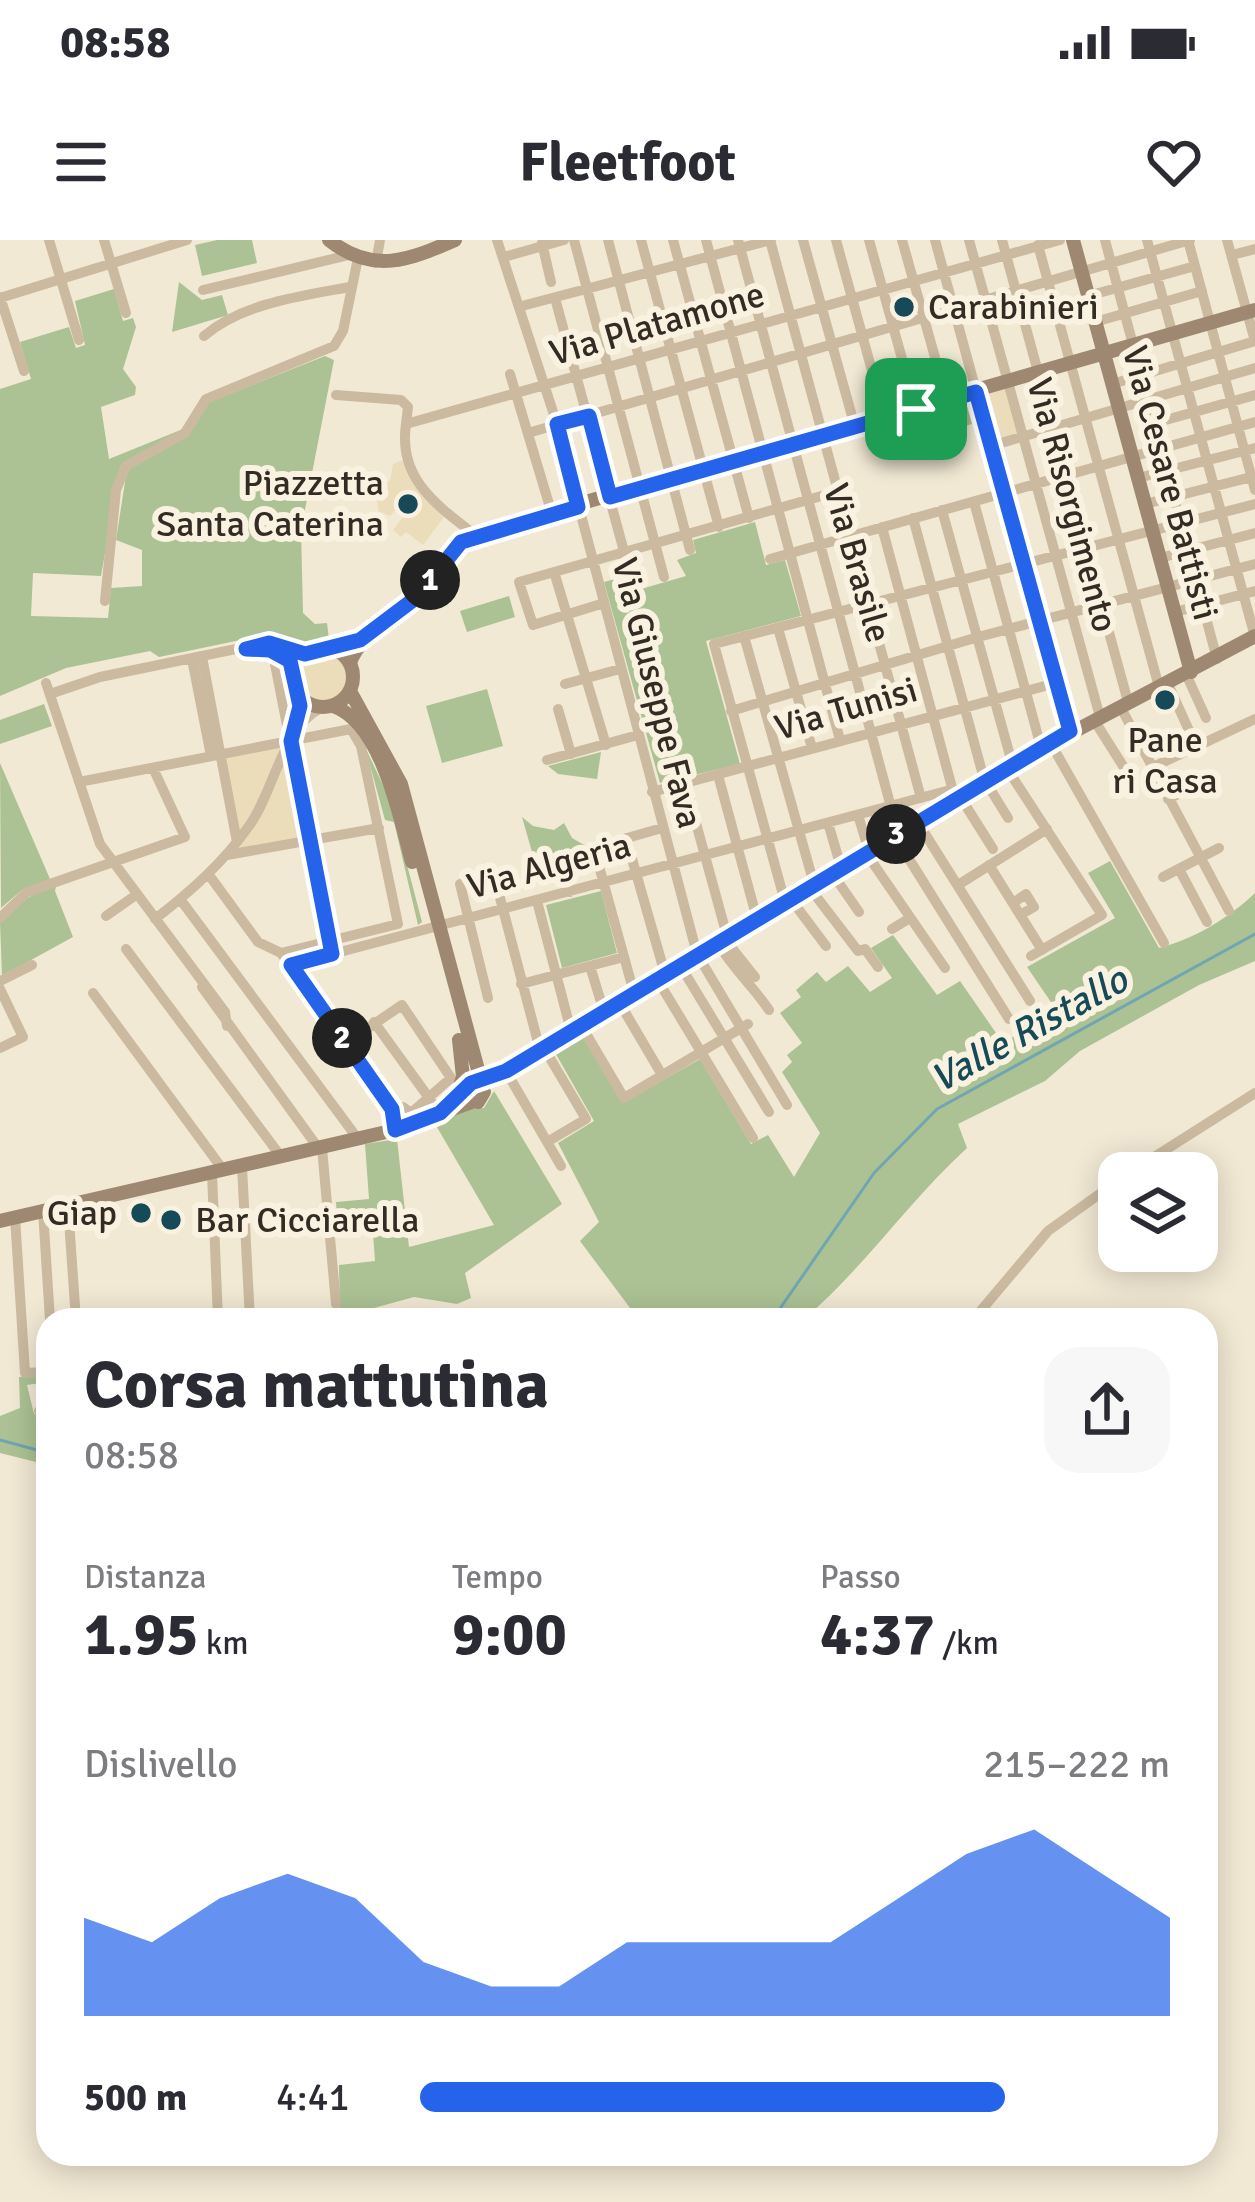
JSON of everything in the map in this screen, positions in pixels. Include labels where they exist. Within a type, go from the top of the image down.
[{"type":"street","points":[[49,240],[79,340]]},
{"type":"street","points":[[104,240],[126,313]]},
{"type":"street","points":[[23,371],[0,298],[187,240]]},
{"type":"street","points":[[316,261],[329,240],[376,263],[401,262],[455,240]]},
{"type":"street","points":[[376,263],[380,240]]},
{"type":"street","name":"Via Giuseppe Fava","points":[[497,240],[547,387],[697,954],[787,1105]]},
{"type":"street","points":[[504,257],[564,240]]},
{"type":"street","points":[[574,240],[664,577]]},
{"type":"street","points":[[608,240],[688,543]]},
{"type":"street","points":[[641,240],[719,527]]},
{"type":"street","points":[[673,240],[749,518]]},
{"type":"street","points":[[706,240],[840,740]]},
{"type":"street","points":[[522,306],[739,243],[770,240],[921,798]]},
{"type":"street","points":[[802,240],[855,427]]},
{"type":"street","points":[[836,240],[885,418]]},
{"type":"street","points":[[869,240],[916,409]]},
{"type":"street","points":[[902,240],[947,400]]},
{"type":"street","points":[[934,240],[1070,731]]},
{"type":"street","name":"Via Risorgimento","points":[[968,240],[1097,718],[1123,766]]},
{"type":"street","points":[[1002,240],[1124,704],[1168,799],[1229,911]]},
{"type":"street","name":"Via Platamone","points":[[406,424],[1060,240]]},
{"type":"street","name":"Via Cesare Battisti","points":[[1072,240],[1189,673]]},
{"type":"street","points":[[1105,240],[1217,659]]},
{"type":"street","points":[[528,433],[1081,271],[1148,246],[1189,240],[1238,427],[1250,449],[1254,481],[1145,504]]},
{"type":"street","points":[[1112,384],[1255,341],[1251,311],[1228,240]]},
{"type":"street","points":[[542,243],[551,282]]},
{"type":"street","name":"Via Brasile","points":[[739,243],[841,612],[896,834],[934,903],[1009,1018]]},
{"type":"street","points":[[1038,243],[1134,596],[1163,685],[1196,746]]},
{"type":"street","points":[[36,1373],[25,1373],[8,1219],[402,1128],[604,1012],[955,794],[1255,636],[1249,593],[1236,568],[1148,246]]},
{"type":"street","points":[[1232,255],[1255,249]]},
{"type":"street","points":[[202,290],[354,256]]},
{"type":"street","points":[[105,601],[116,490],[126,466],[185,434],[206,399],[334,346],[343,331],[354,256]]},
{"type":"street","points":[[1088,296],[1195,266]]},
{"type":"street","points":[[1240,280],[1255,276]]},
{"type":"street","points":[[204,336],[221,321],[269,304],[350,287]]},
{"type":"street","points":[[1095,322],[1202,291]]},
{"type":"street","points":[[555,298],[626,555]]},
{"type":"street","points":[[561,1166],[547,1142],[463,1077],[462,1052],[401,784],[350,692],[350,663],[372,634],[417,597],[453,549],[474,534],[1251,311]]},
{"type":"street","points":[[991,446],[1255,368]]},
{"type":"street","points":[[510,374],[552,514]]},
{"type":"street","points":[[335,395],[401,400],[408,407],[403,460],[410,474],[434,502],[474,534]]},
{"type":"street","points":[[1155,423],[1255,395]]},
{"type":"street","points":[[770,559],[1255,422]]},
{"type":"street","points":[[1138,478],[1250,449]]},
{"type":"street","points":[[604,603],[533,625],[519,582],[656,545],[688,543],[719,527],[839,491]]},
{"type":"street","points":[[974,502],[1025,692],[1046,744],[1164,943]]},
{"type":"street","points":[[826,946],[788,900],[714,644],[1255,504]]},
{"type":"street","points":[[942,510],[1009,765],[1102,915],[1037,953],[989,865]]},
{"type":"street","points":[[913,518],[983,779],[1008,818]]},
{"type":"street","points":[[882,527],[955,794],[993,849]]},
{"type":"street","points":[[1160,558],[1255,533]]},
{"type":"street","points":[[731,711],[978,637],[1255,564]]},
{"type":"street","points":[[555,575],[606,745]]},
{"type":"street","points":[[1174,612],[1249,593]]},
{"type":"street","points":[[778,628],[812,748]]},
{"type":"street","points":[[336,1304],[321,1149],[111,862],[48,688],[269,643],[305,654],[372,634]]},
{"type":"street","points":[[744,636],[812,885],[858,950],[866,949],[878,967]]},
{"type":"street","points":[[246,649],[276,652],[295,668],[299,695],[291,739]]},
{"type":"street","points":[[332,649],[350,663]]},
{"type":"street","points":[[295,668],[305,654]]},
{"type":"street","points":[[197,658],[237,842]]},
{"type":"street","points":[[274,664],[330,948]]},
{"type":"street","points":[[565,684],[620,669]]},
{"type":"street","points":[[1189,673],[1206,718]]},
{"type":"street","name":"Via Tunisi","points":[[652,791],[1056,683]]},
{"type":"street","points":[[155,919],[209,874],[237,842],[263,806],[291,739],[307,715],[350,692]]},
{"type":"street","points":[[299,695],[360,728],[386,773],[478,1085]]},
{"type":"street","points":[[558,709],[571,754]]},
{"type":"street","points":[[1153,767],[1255,719]]},
{"type":"street","points":[[79,782],[351,729],[361,746],[398,923],[291,965]]},
{"type":"street","points":[[547,760],[638,735]]},
{"type":"street","points":[[1,916],[27,892],[185,837],[153,768]]},
{"type":"street","points":[[718,775],[757,919]]},
{"type":"street","points":[[686,783],[723,939],[738,976],[769,1010]]},
{"type":"street","points":[[1168,799],[1189,789]]},
{"type":"street","name":"Via Algeria","points":[[330,948],[504,911],[921,798],[955,794]]},
{"type":"street","points":[[858,815],[867,852],[916,914],[945,968]]},
{"type":"street","points":[[917,821],[1030,1001]]},
{"type":"street","points":[[827,823],[837,870],[859,912]]},
{"type":"street","points":[[227,855],[379,828]]},
{"type":"street","points":[[570,892],[561,856],[662,828]]},
{"type":"street","points":[[958,885],[1047,829]]},
{"type":"street","points":[[626,838],[661,976],[753,1138]]},
{"type":"street","points":[[594,848],[634,993]]},
{"type":"street","points":[[1163,877],[1219,848]]},
{"type":"street","points":[[1179,869],[1207,922]]},
{"type":"street","points":[[209,874],[258,942],[280,952],[291,965],[398,1108],[402,1128]]},
{"type":"street","points":[[488,998],[460,884],[494,875],[542,1049],[586,1119],[547,1142]]},
{"type":"street","points":[[106,916],[136,895]]},
{"type":"street","points":[[180,899],[358,1139]]},
{"type":"street","points":[[537,901],[576,1028],[624,1097],[744,1026]]},
{"type":"street","points":[[892,929],[934,903]]},
{"type":"street","points":[[723,939],[754,977]]},
{"type":"street","points":[[280,952],[330,948]]},
{"type":"street","points":[[126,949],[281,1157]]},
{"type":"street","points":[[521,984],[624,957]]},
{"type":"street","points":[[0,1048],[23,1037],[0,985],[32,965]]},
{"type":"street","points":[[680,965],[770,1112]]},
{"type":"street","points":[[590,966],[604,1012]]},
{"type":"street","points":[[93,993],[218,1172],[218,1308]]},
{"type":"street","points":[[620,1002],[662,1075]]},
{"type":"street","points":[[346,1043],[402,1005],[451,1071],[448,1087],[435,1106],[411,1113],[398,1108]]},
{"type":"street","points":[[374,1022],[435,1106]]},
{"type":"street","points":[[462,1052],[478,1085]]},
{"type":"street","points":[[1162,1152],[1255,1093]]},
{"type":"street","points":[[242,1167],[249,1308]]},
{"type":"street","points":[[983,1308],[1048,1232],[1098,1195]]},
{"type":"street","points":[[68,1206],[75,1308]]},
{"type":"street","points":[[43,1211],[49,1308]]},
{"type":"green space","points":[[252,240],[257,263],[202,276],[195,245]]},
{"type":"green space","points":[[179,282],[202,300],[222,295],[228,315],[172,332]]},
{"type":"green space","points":[[114,289],[123,321],[133,318],[136,327],[123,369],[136,387],[135,395],[101,407],[109,459],[183,429],[120,467],[101,576],[33,573],[31,616],[108,618],[111,588],[142,586],[142,550],[116,540],[127,469],[185,437],[207,403],[325,356],[334,360],[301,530],[303,613],[315,624],[327,623],[329,639],[296,646],[265,635],[159,657],[150,651],[66,668],[0,696],[0,389],[31,379],[20,342],[69,327],[76,348],[85,345],[75,301]]},
{"type":"green space","points":[[966,403],[972,424],[934,435],[928,414]]},
{"type":"green space","points":[[755,522],[766,565],[785,560],[801,616],[706,641],[740,764],[660,783],[604,582],[626,576],[624,566],[633,564],[641,589],[686,576],[677,560],[696,553],[693,540]]},
{"type":"green space","points":[[509,596],[515,617],[467,632],[460,611]]},
{"type":"green space","points":[[487,689],[503,746],[442,763],[426,706]]},
{"type":"green space","points":[[44,704],[52,726],[0,744],[0,720]]},
{"type":"green space","points":[[365,747],[390,800],[422,922],[418,925],[394,822],[385,820]]},
{"type":"green space","points":[[601,752],[597,779],[558,774],[548,766]]},
{"type":"green space","points":[[0,763],[50,879],[22,890],[1,908]]},
{"type":"green space","points":[[522,817],[533,826],[554,830],[564,823],[572,838],[586,846],[534,859]]},
{"type":"green space","points":[[1110,861],[1159,948],[1210,927],[1255,893],[1255,961],[1199,985],[1080,1051],[1045,1081],[958,1124],[967,1148],[816,1308],[630,1308],[580,1241],[599,1222],[558,1143],[594,1121],[553,1049],[581,1032],[623,1103],[700,1059],[751,1144],[768,1135],[794,1177],[820,1133],[782,1072],[792,1062],[787,1055],[802,1043],[780,1013],[801,997],[796,990],[817,972],[826,982],[848,966],[870,992],[892,978],[871,948],[893,935],[937,995],[960,981],[1003,1043],[1057,1011],[1027,967],[1115,918],[1088,873]]},
{"type":"green space","points":[[57,882],[55,891],[73,937],[2,976],[0,922],[20,902]]},
{"type":"green space","points":[[601,891],[617,953],[562,968],[546,905]]},
{"type":"green space","points":[[494,1091],[562,1204],[465,1273],[471,1298],[457,1304],[414,1297],[374,1308],[340,1308],[339,1265],[375,1261],[373,1234],[338,1237],[336,1202],[369,1199],[365,1144],[397,1139],[409,1247],[494,1225],[434,1122],[460,1109],[484,1108]]},
{"type":"green space","points":[[36,1376],[36,1384],[27,1385],[36,1414],[36,1462],[0,1453],[0,1416],[20,1408],[19,1377]]},
{"type":"shaded area","points":[[1008,383],[1022,437],[991,446],[976,392]]},
{"type":"shaded area","name":"Piazzetta Santa Caterina","points":[[403,460],[447,513],[423,545],[406,532],[401,537],[393,530],[406,513],[398,507],[390,516],[378,511],[376,482],[390,481],[393,464]]},
{"type":"shaded area","points":[[323,640],[337,642],[349,651],[358,663],[358,691],[349,703],[337,712],[323,714],[309,712],[297,703],[288,691],[286,677],[288,663],[297,651],[309,642]]},
{"type":"shaded area","points":[[291,741],[309,840],[239,854],[221,754]]},
{"type":"waterway","name":"Valle Ristallo","points":[[780,1308],[874,1173],[937,1109],[1255,934]]},
{"type":"waterway","name":"Valle Ristallo","points":[[0,1440],[36,1450]]},
{"type":"place","name":"Carabinieri","points":[[904,307]]},
{"type":"place","name":"Piazzetta Santa Caterina","points":[[408,504]]},
{"type":"place","name":"Pane ri Casa","points":[[1165,700]]},
{"type":"place","name":"Giap","points":[[141,1213]]},
{"type":"place","name":"Bar Cicciarella","points":[[171,1220]]},
{"type":"route","points":[[976,392],[1070,731],[983,779],[506,1071],[468,1085],[440,1113],[395,1130],[392,1109],[291,965],[332,954],[291,741],[299,695],[290,661],[270,650],[246,649],[269,643],[305,654],[360,640],[417,597],[453,549],[474,534],[578,507],[557,424],[589,416],[610,497],[916,409],[976,392]]}]
